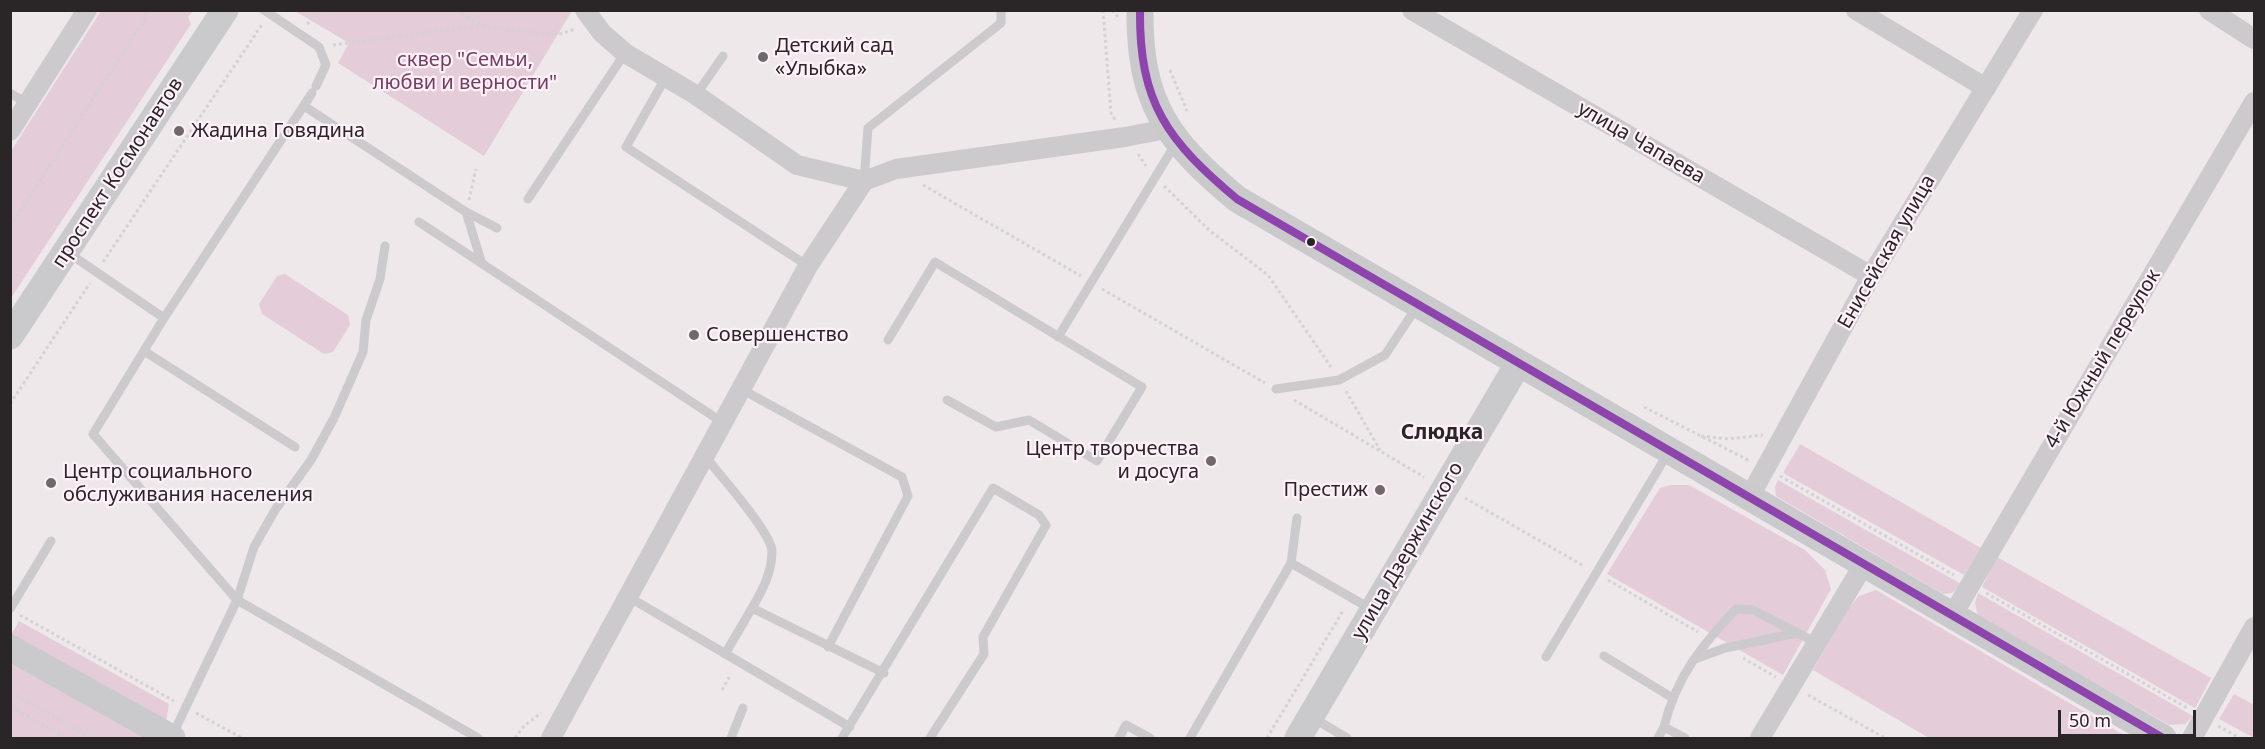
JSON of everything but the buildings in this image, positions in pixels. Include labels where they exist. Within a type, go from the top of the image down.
[{"type":"main road","name":"проспект Космонавтов","points":[[10,336],[225,10]]},
{"type":"main road","points":[[1140,10],[1144,70],[1151,94],[1171,136],[1200,169],[1236,199],[2163,738]]},
{"type":"main road","name":"улица Дзержинского","points":[[1304,727],[1518,364]]},
{"type":"main road","points":[[10,648],[171,738]]},
{"type":"street","points":[[10,131],[87,10]]},
{"type":"street","name":"улица Чапаева","points":[[1412,10],[1871,276]]},
{"type":"street","points":[[1856,10],[1986,88]]},
{"type":"street","name":"Енисейская улица","points":[[1749,498],[1871,276],[2033,10]]},
{"type":"street","points":[[2209,10],[2254,39]]},
{"type":"street","points":[[589,17],[625,53],[696,95],[797,165],[864,181],[896,169],[1125,137],[1171,136]]},
{"type":"street","name":"4-й Южный переулок","points":[[1952,616],[2254,102]]},
{"type":"street","points":[[551,738],[808,266],[864,181]]},
{"type":"street","points":[[1760,738],[1864,564]]},
{"type":"street","points":[[2192,738],[2254,627]]},
{"type":"lane","points":[[864,181],[868,128],[1001,23],[1001,10]]},
{"type":"lane","points":[[267,12],[319,48],[326,65],[304,106],[164,318],[93,434],[237,600],[478,738]]},
{"type":"lane","points":[[528,199],[625,53]]},
{"type":"lane","points":[[696,95],[723,56]]},
{"type":"lane","points":[[666,77],[626,147],[808,266]]},
{"type":"lane","points":[[10,93],[28,104]]},
{"type":"lane","points":[[304,106],[466,212],[497,228]]},
{"type":"lane","points":[[1058,338],[1155,177],[1171,136]]},
{"type":"lane","points":[[466,212],[482,264]]},
{"type":"lane","points":[[419,222],[722,422]]},
{"type":"lane","points":[[171,738],[237,600],[254,547],[275,510],[311,460],[334,417],[363,352],[366,320],[380,279],[385,246]]},
{"type":"lane","points":[[66,252],[164,318]]},
{"type":"lane","points":[[888,340],[935,262],[1142,387],[1097,461],[1029,420],[996,427],[948,400]]},
{"type":"lane","points":[[1276,389],[1339,380],[1385,355],[1417,306]]},
{"type":"lane","points":[[144,351],[295,447]]},
{"type":"lane","points":[[741,389],[902,477],[908,496],[828,647]]},
{"type":"lane","points":[[1546,657],[1669,451]]},
{"type":"lane","points":[[704,455],[761,527],[772,549],[767,582],[725,654]]},
{"type":"lane","points":[[842,738],[884,673],[993,488],[1039,515],[1046,525],[983,637],[984,654],[930,738]]},
{"type":"lane","points":[[1190,738],[1291,563],[1297,518]]},
{"type":"lane","points":[[10,610],[51,541]]},
{"type":"lane","points":[[1291,563],[1373,610]]},
{"type":"lane","points":[[627,596],[850,727]]},
{"type":"lane","points":[[752,608],[884,673]]},
{"type":"lane","points":[[1658,738],[1664,727],[1671,697],[1709,638],[1737,609],[1753,610],[1817,643]]},
{"type":"lane","points":[[1695,659],[1725,648],[1797,633]]},
{"type":"lane","points":[[1604,656],[1671,697]]},
{"type":"lane","points":[[731,738],[743,708]]},
{"type":"lane","points":[[1119,738],[1126,725],[1150,738]]},
{"type":"lane","points":[[1304,727],[1347,738]]},
{"type":"lane","points":[[1664,727],[1685,738]]},
{"type":"path","points":[[10,227],[145,19],[146,10]]},
{"type":"path","points":[[296,32],[323,10]]},
{"type":"path","points":[[457,10],[479,26]]},
{"type":"path","points":[[476,10],[479,26]]},
{"type":"path","points":[[1103,10],[1111,113],[1125,137],[1155,177],[1209,230],[1268,275],[1287,298],[1380,450]]},
{"type":"path","points":[[10,405],[267,12]]},
{"type":"path","points":[[319,48],[479,26],[557,35],[589,17]]},
{"type":"path","points":[[1168,65],[1188,113]]},
{"type":"path","points":[[466,212],[476,169]]},
{"type":"path","points":[[896,169],[1425,476]]},
{"type":"path","points":[[1634,402],[1697,436],[1766,468],[2240,738]]},
{"type":"path","points":[[1697,436],[1729,440],[1754,437],[1788,428]]},
{"type":"path","points":[[1464,498],[1709,638]]},
{"type":"path","points":[[10,610],[242,738]]},
{"type":"path","points":[[1725,648],[1885,738]]},
{"type":"path","points":[[722,690],[738,662]]},
{"type":"path","points":[[10,692],[93,738]]},
{"type":"path","points":[[10,706],[68,738]]},
{"type":"path","points":[[515,738],[524,726],[543,712]]},
{"type":"green space","points":[[101,11],[193,11],[188,17],[191,24],[11,298],[11,151]]},
{"type":"green space","name":"сквер \"Семьи, любви и верности\"","points":[[295,11],[572,11],[484,156],[338,63],[349,43]]},
{"type":"green space","points":[[285,274],[348,315],[350,325],[333,352],[324,354],[262,314],[259,304],[277,276]]},
{"type":"green space","points":[[1800,444],[1981,548],[1964,575],[1783,473]]},
{"type":"green space","points":[[1778,480],[1961,584],[1952,593],[1943,594],[1776,496],[1775,487]]},
{"type":"green space","points":[[1671,485],[1689,485],[1805,550],[1825,570],[1831,589],[1783,675],[1607,574],[1660,488]]},
{"type":"green space","points":[[1997,557],[2211,678],[2195,708],[1982,587]]},
{"type":"green space","points":[[1876,590],[2129,738],[1929,738],[1813,670],[1848,609],[1859,596]]},
{"type":"green space","points":[[1978,593],[2193,716],[2185,724],[2169,725],[1978,616],[1975,603]]},
{"type":"green space","points":[[19,621],[169,704],[166,722],[11,635]]},
{"type":"green space","points":[[11,664],[145,738],[11,738]]},
{"type":"green space","points":[[2234,694],[2254,705],[2254,738],[2219,719]]},
{"type":"transit line","points":[[1140,10],[1145,71],[1152,96],[1162,118],[1193,158],[1237,199],[2163,738]]},
{"type":"place","name":"Детский сад «Улыбка»","points":[[763,57]]},
{"type":"place","name":"Жадина Говядина","points":[[179,131]]},
{"type":"place","name":"Совершенство","points":[[694,335]]},
{"type":"place","name":"Центр творчества и досуга","points":[[1211,461]]},
{"type":"place","name":"Центр социального обслуживания населения","points":[[51,483]]},
{"type":"place","name":"Престиж","points":[[1380,490]]},
{"type":"district","name":"Слюдка","points":[[1442,433]]}]
